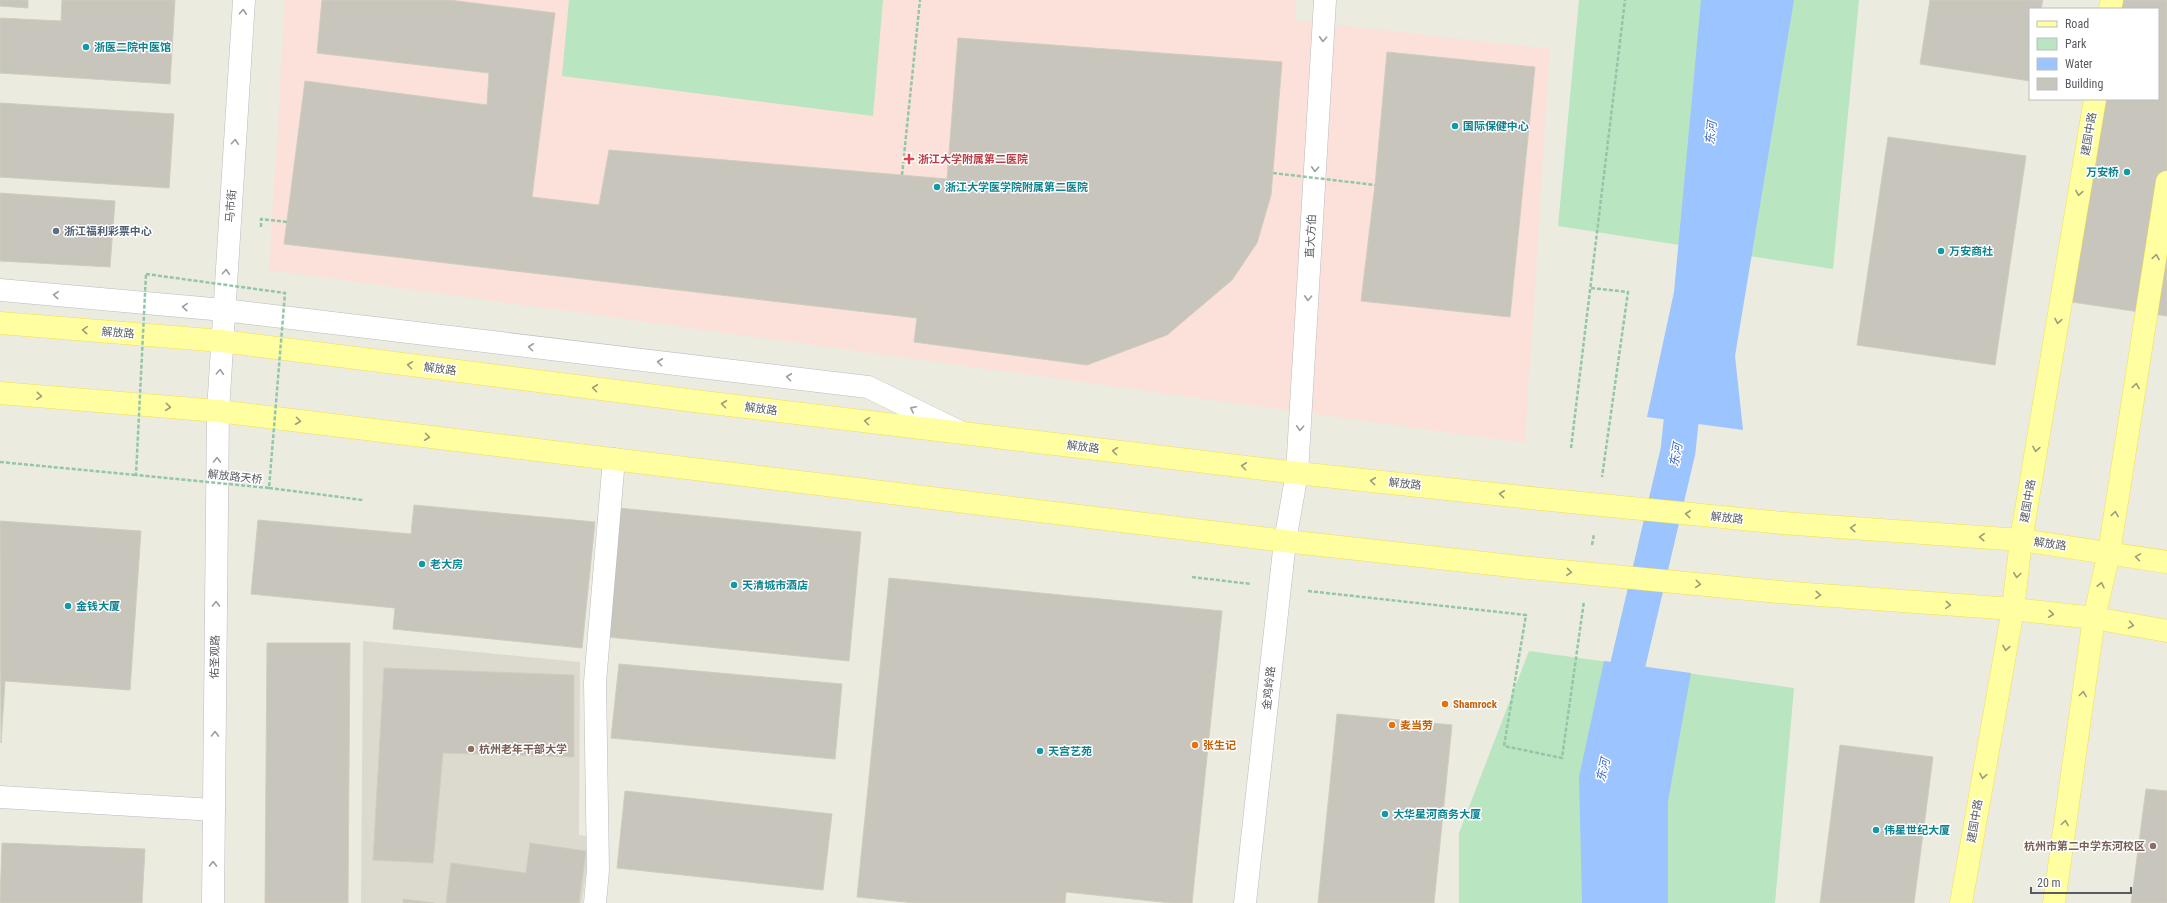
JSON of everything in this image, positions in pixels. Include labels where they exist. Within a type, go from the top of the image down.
[{"type":"main road","name":"建国中路","points":[[1960,903],[2013,609],[2021,540],[2095,100]]},
{"type":"main road","points":[[2054,903],[2094,618],[2109,553],[2167,182]]},
{"type":"main road","name":"解放路","points":[[0,323],[222,341],[702,402],[1297,473],[1782,523],[2021,540],[2167,562]]},
{"type":"main road","points":[[0,393],[218,411],[1285,541],[1530,568],[1779,592],[2013,609],[2094,618],[2167,631]]},
{"type":"street","name":"马市街","points":[[218,411],[244,0]]},
{"type":"street","name":"直大方伯","points":[[1297,473],[1325,0]]},
{"type":"street","points":[[0,290],[224,310],[868,387],[961,432]]},
{"type":"street","name":"佑圣观路","points":[[212,903],[218,411]]},
{"type":"street","points":[[594,903],[598,870],[595,682],[614,459]]},
{"type":"street","name":"金鸡岭路","points":[[1244,903],[1285,541],[1297,473]]},
{"type":"street","points":[[0,797],[214,810]]},
{"type":"path","points":[[902,175],[920,0]]},
{"type":"path","points":[[1571,448],[1625,0]]},
{"type":"path","points":[[1273,172],[1375,185]]},
{"type":"path","points":[[260,235],[261,219],[287,222]]},
{"type":"path","name":"解放路天桥","points":[[146,274],[285,293],[269,488],[136,475],[146,274]]},
{"type":"path","points":[[254,289],[255,281]]},
{"type":"path","points":[[0,462],[136,475]]},
{"type":"path","points":[[269,488],[363,500]]},
{"type":"path","points":[[1192,578],[1526,615],[1504,746]]},
{"type":"shaded area","name":"浙江大学附属第二医院","points":[[285,0],[1296,0],[1295,20],[1550,49],[1525,443],[269,270]]},
{"type":"shaded area","name":"杭州老年干部大学","points":[[363,641],[580,662],[579,835],[591,837],[582,903],[361,903]]},
{"type":"green space","points":[[569,0],[883,0],[873,116],[562,76]]},
{"type":"green space","points":[[1579,0],[1859,0],[1833,269],[1558,226]]},
{"type":"green space","points":[[1529,651],[1794,688],[1775,903],[1459,903],[1459,833]]},
{"type":"water","points":[[1701,0],[1794,0],[1735,356],[1743,430],[1647,417],[1674,292]]},
{"type":"water","points":[[1604,661],[1691,673],[1668,801],[1668,903],[1582,903],[1579,777]]},
{"type":"building","points":[[0,0],[28,0],[28,8],[0,6]]},
{"type":"building","name":"浙医二院中医馆","points":[[62,0],[175,0],[170,84],[0,73],[0,18],[61,21]]},
{"type":"building","name":"浙江大学医学院附属第二医院","points":[[322,0],[449,0],[555,13],[532,197],[599,205],[609,150],[947,179],[958,38],[1282,62],[1271,195],[1257,243],[1232,280],[1167,335],[1087,365],[914,342],[917,318],[284,244],[305,81],[487,105],[489,73],[317,53]]},
{"type":"building","points":[[1930,0],[2043,0],[2041,8],[2029,8],[2029,81],[1920,64]]},
{"type":"building","name":"万安桥","points":[[2108,0],[2167,0],[2167,316],[2065,301],[2095,100],[2159,100],[2159,8],[2107,8]]},
{"type":"building","name":"国际保健中心","points":[[1387,52],[1535,67],[1510,317],[1361,301],[1375,185]]},
{"type":"building","points":[[0,103],[174,114],[169,188],[0,177]]},
{"type":"building","name":"万安商社","points":[[1888,137],[2026,156],[1995,365],[1857,345]]},
{"type":"building","name":"浙江福利彩票中心","points":[[0,193],[115,201],[110,267],[0,261]]},
{"type":"building","name":"老大房","points":[[414,505],[595,522],[582,648],[393,629],[395,608],[251,594],[258,520],[411,534]]},
{"type":"building","name":"天清城市酒店","points":[[619,508],[861,532],[849,661],[607,637]]},
{"type":"building","name":"金钱大厦","points":[[0,521],[141,531],[130,690],[5,681],[1,743]]},
{"type":"building","name":"天宫艺苑","points":[[889,578],[1222,611],[1192,903],[1171,903],[1066,892],[1065,903],[914,903],[857,897]]},
{"type":"building","points":[[267,643],[350,643],[348,903],[265,903]]},
{"type":"building","points":[[619,664],[842,684],[835,759],[611,738]]},
{"type":"building","points":[[384,668],[574,675],[574,757],[443,753],[433,863],[373,860]]},
{"type":"building","name":"大华星河商务大厦","points":[[1337,714],[1452,725],[1434,903],[1318,903]]},
{"type":"building","name":"伟星世纪大厦","points":[[1840,745],[1933,757],[1914,903],[1820,903]]},
{"type":"building","name":"杭州市第二中学东河校区","points":[[2146,789],[2167,791],[2167,903],[2131,903]]},
{"type":"building","points":[[625,791],[832,814],[823,890],[617,868]]},
{"type":"building","points":[[2,843],[145,849],[142,903],[0,903]]},
{"type":"building","points":[[530,843],[586,851],[579,903],[446,903],[451,863],[526,873]]},
{"type":"building","points":[[403,899],[435,903],[403,903]]},
{"type":"waterway","name":"东河","points":[[1617,711],[1678,451],[1686,374]]},
{"type":"place","name":"浙医二院中医馆","points":[[86,47]]},
{"type":"place","name":"国际保健中心","points":[[1455,126]]},
{"type":"place","name":"浙江大学附属第二医院","points":[[909,159]]},
{"type":"place","name":"万安桥","points":[[2127,172]]},
{"type":"place","name":"浙江大学医学院附属第二医院","points":[[937,187]]},
{"type":"place","name":"浙江福利彩票中心","points":[[56,231]]},
{"type":"place","name":"万安商社","points":[[1941,251]]},
{"type":"place","name":"老大房","points":[[422,564]]},
{"type":"place","name":"天清城市酒店","points":[[734,585]]},
{"type":"place","name":"金钱大厦","points":[[68,606]]},
{"type":"place","name":"Shamrock","points":[[1445,704]]},
{"type":"place","name":"麦当劳","points":[[1392,725]]},
{"type":"place","name":"张生记","points":[[1195,745]]},
{"type":"place","name":"杭州老年干部大学","points":[[471,749]]},
{"type":"place","name":"天宫艺苑","points":[[1040,751]]},
{"type":"place","name":"大华星河商务大厦","points":[[1385,814]]},
{"type":"place","name":"伟星世纪大厦","points":[[1876,830]]},
{"type":"place","name":"杭州市第二中学东河校区","points":[[2153,846]]}]
